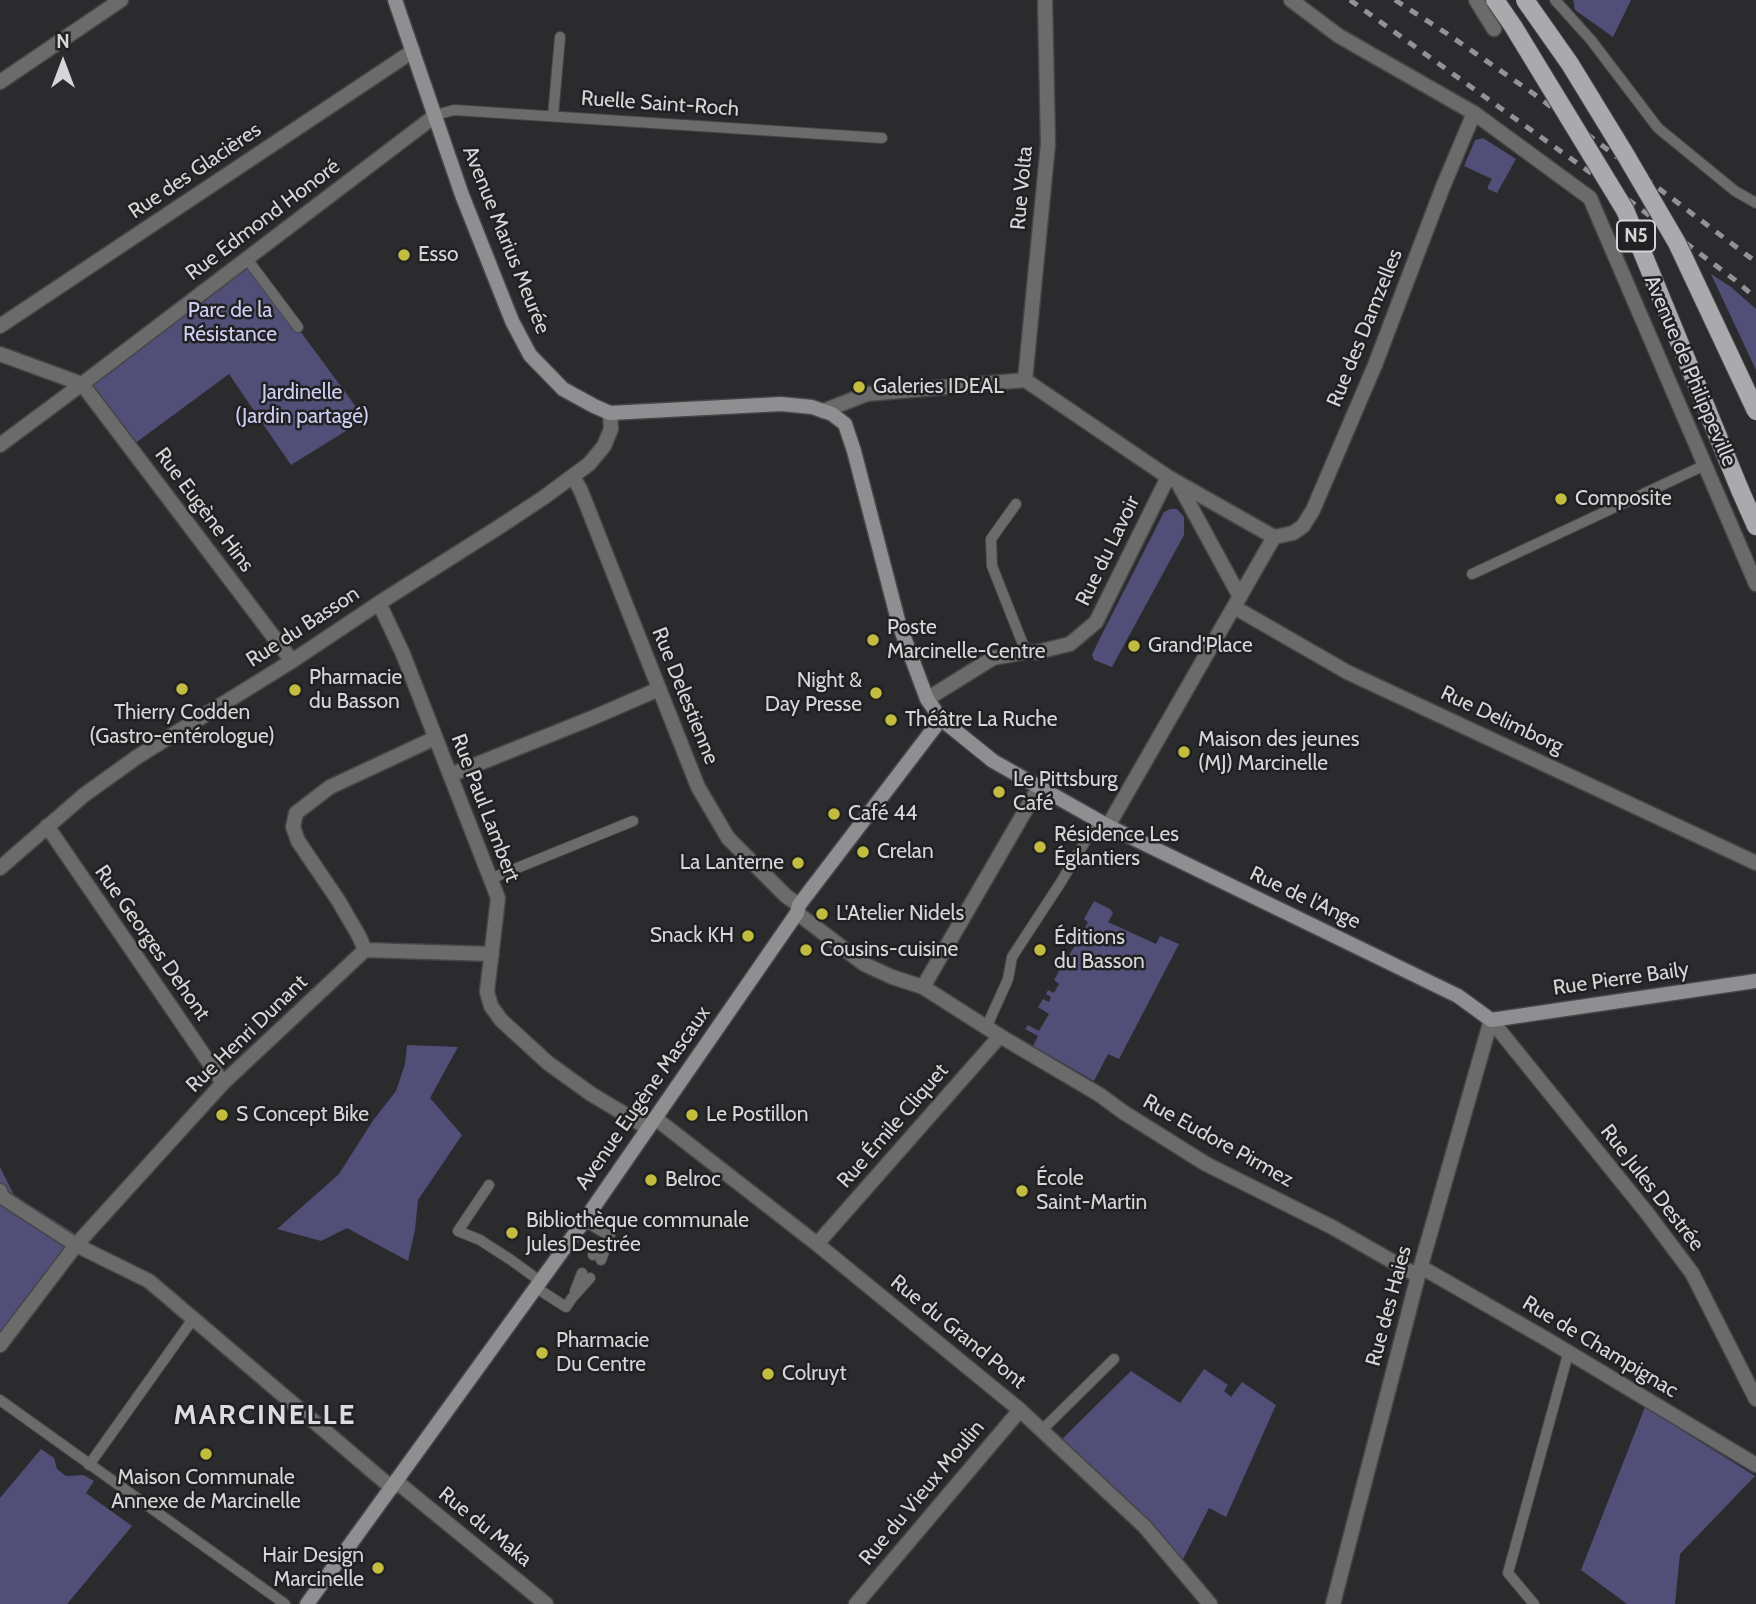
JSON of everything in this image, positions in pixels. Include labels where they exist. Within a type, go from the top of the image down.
[{"type":"main road","name":"Avenue Marius Meurée","points":[[395,0],[462,194],[512,321],[530,355],[563,389],[610,413],[781,404],[812,407],[832,414],[845,424],[899,624],[926,699],[941,719]]},
{"type":"main road","name":"Avenue de Philippeville","points":[[1495,0],[1625,210],[1756,526]]},
{"type":"main road","name":"N5","points":[[1525,0],[1570,64],[1677,243],[1756,411]]},
{"type":"main road","name":"Rue de l'Ange","points":[[941,719],[993,761],[1103,823],[1458,996],[1491,1020]]},
{"type":"main road","name":"Avenue Eugène Mascaux","points":[[307,1604],[584,1221],[798,909],[941,719]]},
{"type":"main road","name":"Rue Pierre Baily","points":[[1491,1020],[1756,981]]},
{"type":"street","points":[[0,82],[121,0]]},
{"type":"street","name":"Rue Volta","points":[[1025,380],[1048,144],[1045,0]]},
{"type":"street","name":"Avenue de Philippeville","points":[[1291,0],[1339,36],[1474,113],[1590,198],[1756,584]]},
{"type":"street","points":[[1476,0],[1494,29]]},
{"type":"street","name":"Rue des Glacières","points":[[0,326],[413,51]]},
{"type":"street","name":"Rue des Damzelles","points":[[1274,537],[1293,533],[1303,526],[1313,510],[1375,365],[1474,113]]},
{"type":"street","name":"Rue Edmond Honoré","points":[[0,444],[436,115]]},
{"type":"street","points":[[0,354],[82,384]]},
{"type":"street","points":[[823,411],[867,394],[1025,380],[1173,480],[1274,537],[1103,823]]},
{"type":"street","name":"Rue Eugène Hins","points":[[82,384],[292,661]]},
{"type":"street","name":"Rue du Basson","points":[[0,868],[84,795],[137,757],[292,661],[573,476],[589,464],[604,446],[611,429],[610,413]]},
{"type":"street","name":"Rue Delestienne","points":[[573,476],[698,786],[728,838],[798,909],[864,964],[923,987]]},
{"type":"street","points":[[1173,480],[1237,602]]},
{"type":"street","name":"Rue du Lavoir","points":[[926,699],[993,658],[1070,644],[1096,622],[1173,480]]},
{"type":"street","name":"Rue Delimborg","points":[[1237,602],[1348,672],[1756,863]]},
{"type":"street","name":"Rue Paul Lambert","points":[[379,603],[403,654],[498,898],[487,992],[491,1006],[501,1020],[548,1063],[591,1094],[652,1123]]},
{"type":"street","points":[[450,775],[659,689]]},
{"type":"street","points":[[435,738],[330,787],[296,813],[293,827],[365,950],[492,954]]},
{"type":"street","points":[[923,987],[1039,787]]},
{"type":"street","name":"Rue Georges Dehont","points":[[47,826],[223,1083]]},
{"type":"street","name":"Rue Henri Dunant","points":[[0,1345],[76,1245],[223,1083],[365,950]]},
{"type":"street","name":"Rue Eudore Pirmez","points":[[923,987],[1000,1037],[1100,1095],[1206,1164],[1419,1272]]},
{"type":"street","name":"Rue des Haies","points":[[1334,1604],[1419,1272],[1491,1020]]},
{"type":"street","name":"Rue Jules Destrée","points":[[1491,1020],[1692,1273],[1756,1398]]},
{"type":"street","name":"Rue Émile Cliquet","points":[[817,1244],[1000,1037]]},
{"type":"street","name":"Rue du Grand Pont","points":[[652,1123],[817,1244],[1020,1410],[1145,1527],[1210,1604]]},
{"type":"street","name":"Rue du Maka","points":[[0,1191],[2,1197],[76,1245],[149,1282],[394,1485],[546,1604]]},
{"type":"street","name":"Rue de Champignac","points":[[1419,1272],[1568,1353],[1756,1465]]},
{"type":"street","name":"Rue du Vieux Moulin","points":[[856,1604],[1020,1410]]},
{"type":"lane","points":[[1555,0],[1591,40],[1657,128],[1735,191],[1756,204]]},
{"type":"lane","points":[[553,116],[560,37]]},
{"type":"lane","name":"Ruelle Saint-Roch","points":[[436,115],[454,110],[882,138]]},
{"type":"lane","points":[[247,259],[298,327]]},
{"type":"lane","points":[[1472,574],[1705,465]]},
{"type":"lane","points":[[1016,504],[991,539],[992,566],[1026,652]]},
{"type":"lane","points":[[490,879],[633,821]]},
{"type":"lane","points":[[986,1028],[1008,979],[1012,957],[1103,823]]},
{"type":"lane","points":[[489,1185],[458,1231],[480,1240],[511,1260],[566,1307],[586,1276]]},
{"type":"lane","points":[[584,1221],[610,1236],[597,1258]]},
{"type":"lane","points":[[89,1465],[193,1319]]},
{"type":"lane","points":[[1534,1604],[1508,1573],[1568,1353]]},
{"type":"lane","points":[[1042,1430],[1114,1359]]},
{"type":"lane","points":[[0,1400],[285,1604]]},
{"type":"green space","points":[[1573,0],[1631,0],[1613,37],[1575,10]]},
{"type":"green space","points":[[1483,138],[1516,159],[1497,193],[1488,189],[1492,179],[1464,166],[1475,140]]},
{"type":"green space","name":"Parc de la Résistance","points":[[247,259],[365,419],[291,465],[229,374],[130,447],[82,384]]},
{"type":"green space","points":[[1711,274],[1756,309],[1756,370]]},
{"type":"green space","points":[[1177,509],[1184,517],[1184,535],[1112,667],[1094,660],[1092,655],[1097,644],[1164,512]]},
{"type":"green space","points":[[1094,901],[1113,913],[1108,922],[1156,944],[1160,936],[1179,944],[1119,1059],[1108,1054],[1094,1081],[1033,1046],[1038,1036],[1025,1029],[1028,1025],[1039,1031],[1049,1014],[1038,1007],[1043,999],[1049,1002],[1051,997],[1046,994],[1048,990],[1054,993],[1059,984],[1054,980],[1059,971],[1055,968],[1058,961],[1064,963],[1078,941],[1088,922],[1084,919]]},
{"type":"green space","points":[[407,1045],[458,1047],[430,1098],[462,1135],[418,1200],[408,1261],[347,1228],[321,1241],[277,1229],[339,1174],[372,1122],[396,1091],[405,1064]]},
{"type":"green space","points":[[0,1167],[14,1195],[74,1233],[76,1246],[0,1345]]},
{"type":"green space","points":[[1204,1369],[1228,1385],[1224,1391],[1231,1397],[1242,1382],[1276,1405],[1226,1517],[1209,1508],[1179,1567],[1057,1444],[1131,1371],[1180,1403]]},
{"type":"green space","points":[[1645,1407],[1755,1476],[1680,1554],[1675,1604],[1627,1604],[1581,1570]]},
{"type":"green space","points":[[41,1449],[54,1458],[57,1469],[66,1476],[83,1475],[94,1481],[86,1493],[132,1526],[67,1604],[0,1604],[0,1498]]},
{"type":"railway","points":[[1350,0],[1630,201],[1756,298]]},
{"type":"railway","points":[[1395,0],[1534,94],[1756,262]]},
{"type":"place","name":"Esso","points":[[404,255]]},
{"type":"place","name":"Galeries IDEAL","points":[[859,387]]},
{"type":"place","name":"Composite","points":[[1561,499]]},
{"type":"place","name":"Poste Marcinelle-Centre","points":[[873,640]]},
{"type":"place","name":"Grand'Place","points":[[1134,646]]},
{"type":"place","name":"Thierry Codden (Gastro-entérologue)","points":[[182,689]]},
{"type":"place","name":"Pharmacie du Basson","points":[[295,690]]},
{"type":"place","name":"Night & Day Presse","points":[[876,693]]},
{"type":"place","name":"Théâtre La Ruche","points":[[891,720]]},
{"type":"place","name":"Maison des jeunes (MJ) Marcinelle","points":[[1184,752]]},
{"type":"place","name":"Le Pittsburg Café","points":[[999,792]]},
{"type":"place","name":"Café 44","points":[[834,814]]},
{"type":"place","name":"Résidence Les Églantiers","points":[[1040,847]]},
{"type":"place","name":"Crelan","points":[[863,852]]},
{"type":"place","name":"La Lanterne","points":[[798,863]]},
{"type":"place","name":"L'Atelier Nidels","points":[[822,914]]},
{"type":"place","name":"Snack KH","points":[[748,936]]},
{"type":"place","name":"Cousins-cuisine","points":[[806,950]]},
{"type":"place","name":"Éditions du Basson","points":[[1040,950]]},
{"type":"place","name":"S Concept Bike","points":[[222,1115]]},
{"type":"place","name":"Le Postillon","points":[[692,1115]]},
{"type":"place","name":"Belroc","points":[[651,1180]]},
{"type":"place","name":"École Saint-Martin","points":[[1022,1191]]},
{"type":"place","name":"Bibliothèque communale Jules Destrée","points":[[512,1233]]},
{"type":"place","name":"Pharmacie Du Centre","points":[[542,1353]]},
{"type":"place","name":"Colruyt","points":[[768,1374]]},
{"type":"place","name":"Maison Communale Annexe de Marcinelle","points":[[206,1454]]},
{"type":"place","name":"Hair Design Marcinelle","points":[[378,1568]]},
{"type":"district","name":"MARCINELLE","points":[[265,1416]]},
{"type":"park label","name":"Jardinelle (Jardin partagé)","points":[[302,405]]}]
